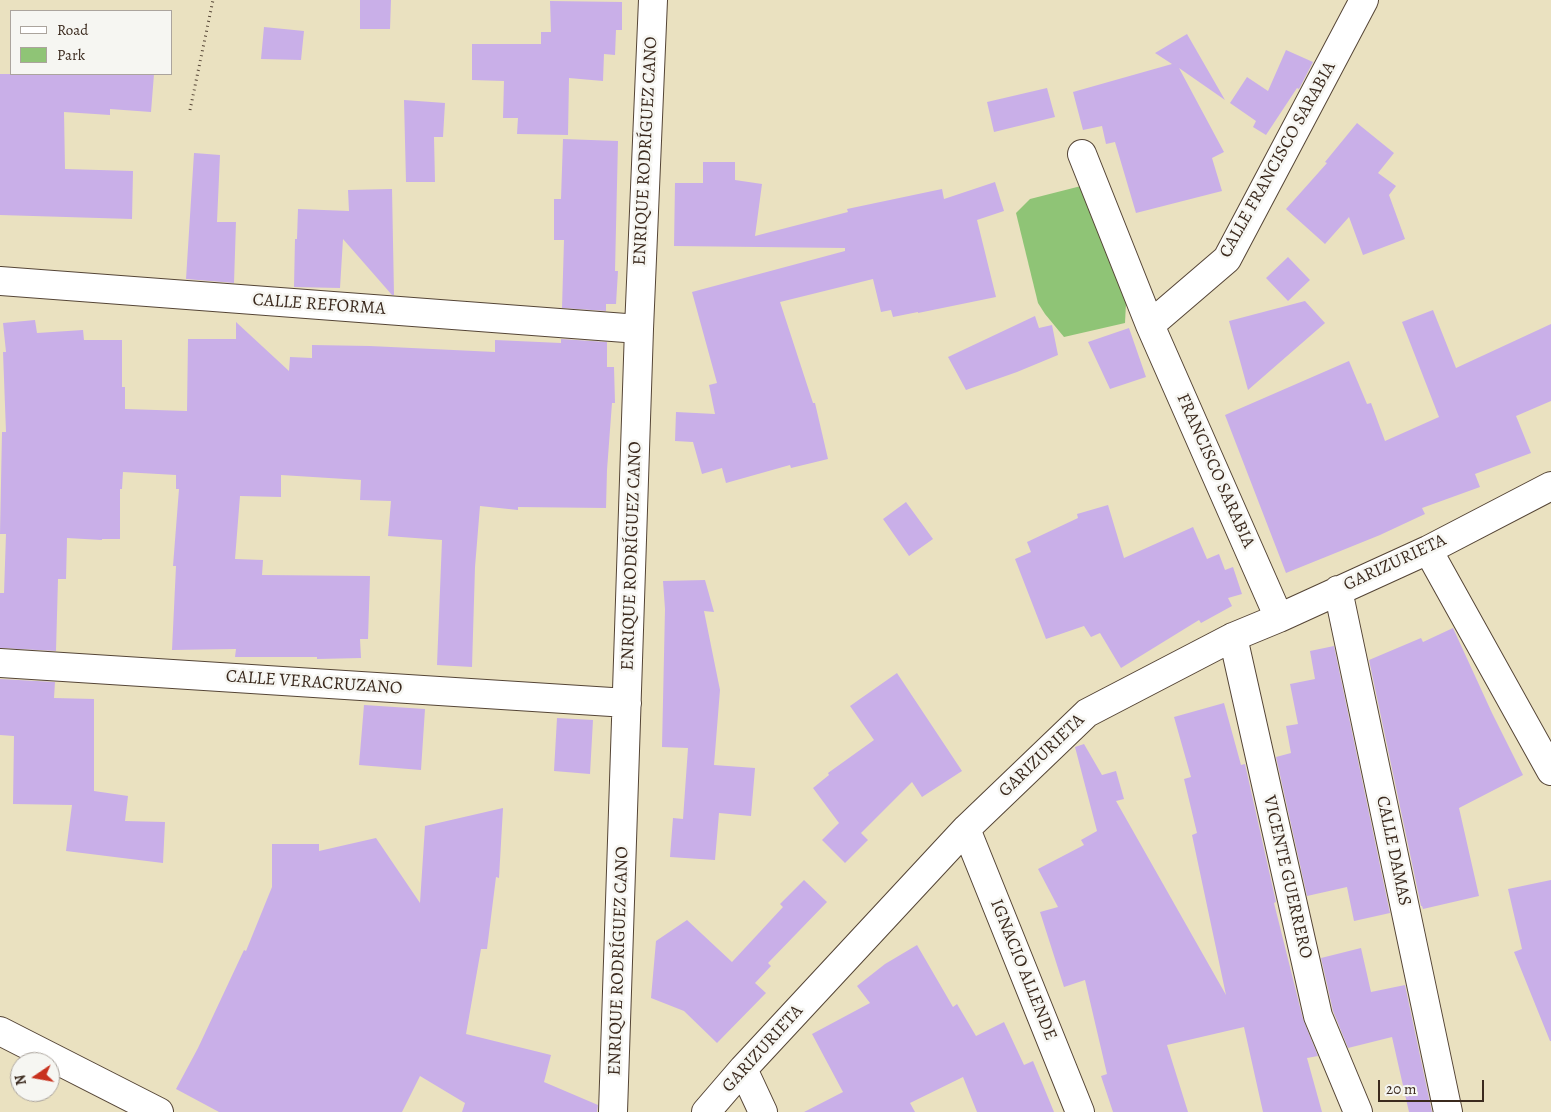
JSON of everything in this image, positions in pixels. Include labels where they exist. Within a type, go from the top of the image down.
[{"type":"street","name":"ENRIQUE RODRÍGUEZ CANO","points":[[614,1112],[638,330],[653,0]]},
{"type":"street","name":"CALLE FRANCISCO SARABIA","points":[[1150,325],[1227,259],[1364,0]]},
{"type":"street","name":"FRANCISCO SARABIA","points":[[1082,154],[1150,325],[1279,618]]},
{"type":"street","name":"CALLE REFORMA","points":[[0,281],[638,330]]},
{"type":"street","name":"GARIZURIETA","points":[[706,1112],[966,829],[1087,713],[1233,637],[1428,550],[1551,486]]},
{"type":"street","points":[[1428,550],[1551,771]]},
{"type":"street","name":"CALLE DAMAS","points":[[1338,590],[1448,1112]]},
{"type":"street","name":"VICENTE GUERRERO","points":[[1233,637],[1318,1016],[1358,1112]]},
{"type":"street","name":"CALLE VERACRUZANO","points":[[0,663],[627,703]]},
{"type":"street","name":"IGNACIO ALLENDE","points":[[966,829],[1080,1112]]},
{"type":"street","points":[[0,1031],[159,1112]]},
{"type":"street","points":[[743,1070],[763,1112]]},
{"type":"path","points":[[190,110],[213,0]]},
{"type":"green space","points":[[1085,185],[1126,303],[1125,323],[1064,337],[1038,303],[1016,213],[1030,199]]},
{"type":"building","points":[[360,0],[391,0],[390,29],[360,29]]},
{"type":"building","points":[[550,1],[622,2],[622,30],[616,30],[615,55],[604,54],[603,81],[569,78],[568,135],[517,134],[518,118],[503,118],[504,81],[472,80],[472,44],[541,44],[541,32],[551,32]]},
{"type":"building","points":[[264,27],[304,31],[301,60],[261,59]]},
{"type":"building","points":[[1187,34],[1225,100],[1179,68],[1224,152],[1212,158],[1222,191],[1136,213],[1115,142],[1106,144],[1102,126],[1083,130],[1073,92],[1172,64],[1155,53]]},
{"type":"building","points":[[1286,50],[1313,62],[1299,89],[1297,88],[1266,135],[1253,127],[1256,121],[1230,103],[1247,77],[1268,91]]},
{"type":"building","points":[[0,74],[154,75],[151,112],[110,109],[110,115],[64,112],[65,169],[133,171],[132,219],[0,215]]},
{"type":"building","points":[[1047,88],[1055,117],[994,132],[987,102]]},
{"type":"building","points":[[404,100],[445,103],[443,137],[434,137],[435,182],[406,182]]},
{"type":"building","points":[[1357,123],[1394,153],[1378,173],[1396,186],[1389,195],[1405,239],[1363,255],[1349,217],[1325,244],[1286,209],[1327,163],[1325,162]]},
{"type":"building","points":[[563,139],[618,141],[615,271],[618,271],[616,304],[606,304],[606,311],[562,308],[564,240],[554,240],[554,199],[561,199]]},
{"type":"building","points":[[194,153],[220,155],[217,222],[236,222],[234,283],[186,279]]},
{"type":"building","points":[[703,162],[735,162],[735,180],[762,184],[755,236],[848,212],[847,209],[942,189],[944,199],[995,182],[1004,211],[977,220],[996,297],[893,317],[891,310],[881,312],[873,279],[780,302],[813,403],[815,403],[828,459],[791,468],[790,465],[726,483],[722,468],[702,474],[693,442],[675,441],[676,412],[715,414],[709,385],[717,383],[692,292],[845,251],[845,248],[674,246],[675,183],[703,183]]},
{"type":"building","points":[[392,189],[394,295],[343,239],[340,288],[294,287],[298,209],[349,211],[348,190]]},
{"type":"building","points":[[1288,257],[1310,280],[1288,301],[1266,278]]},
{"type":"building","points":[[1305,301],[1325,323],[1248,390],[1229,321]]},
{"type":"building","points":[[1433,310],[1456,368],[1551,324],[1551,401],[1516,416],[1531,453],[1475,474],[1480,487],[1422,508],[1425,514],[1380,535],[1286,573],[1225,415],[1349,361],[1367,404],[1371,403],[1385,441],[1439,417],[1402,322]]},
{"type":"building","points":[[1035,316],[1039,328],[1052,325],[1058,355],[966,390],[948,357]]},
{"type":"building","points":[[35,320],[37,333],[83,330],[84,340],[122,340],[122,387],[125,387],[125,409],[187,411],[188,339],[236,339],[236,322],[289,371],[290,357],[312,358],[312,345],[495,352],[495,340],[561,343],[561,339],[607,342],[607,367],[614,367],[615,403],[612,403],[606,508],[518,507],[518,510],[480,506],[475,567],[472,667],[437,665],[442,540],[388,536],[391,501],[360,500],[361,480],[281,475],[281,497],[240,496],[235,559],[263,560],[262,575],[370,576],[368,639],[360,639],[361,658],[235,657],[236,649],[172,650],[176,566],[173,566],[179,489],[176,489],[176,475],[123,472],[122,489],[120,489],[120,539],[67,538],[66,579],[58,579],[56,651],[0,648],[0,593],[4,593],[6,534],[0,534],[2,432],[6,432],[3,352],[6,352],[3,323]]},
{"type":"building","points":[[1129,328],[1146,377],[1110,389],[1088,342]]},
{"type":"building","points":[[906,502],[933,539],[909,556],[883,519]]},
{"type":"building","points":[[1108,505],[1124,558],[1193,527],[1207,559],[1219,554],[1225,570],[1233,567],[1242,594],[1228,598],[1232,606],[1201,623],[1199,620],[1121,668],[1100,633],[1091,637],[1084,626],[1046,639],[1015,559],[1031,552],[1027,542],[1078,518],[1077,514]]},
{"type":"building","points":[[705,580],[714,612],[704,611],[720,690],[714,765],[755,768],[751,816],[719,813],[715,860],[670,857],[673,818],[683,819],[688,748],[662,747],[665,609],[663,581]]},
{"type":"building","points":[[1453,628],[1523,775],[1459,808],[1479,896],[1423,909],[1369,660],[1421,638],[1423,642]]},
{"type":"building","points":[[1334,646],[1390,913],[1354,921],[1347,887],[1307,896],[1276,757],[1291,753],[1286,726],[1298,724],[1290,684],[1315,679],[1310,651]]},
{"type":"building","points":[[897,673],[962,771],[922,797],[912,782],[861,833],[868,840],[845,863],[822,840],[839,823],[813,788],[829,775],[828,773],[874,740],[850,706]]},
{"type":"building","points":[[0,679],[55,682],[54,698],[94,699],[94,791],[128,796],[125,821],[165,822],[163,863],[66,851],[72,805],[13,804],[14,736],[0,735]]},
{"type":"building","points":[[1224,703],[1241,765],[1245,764],[1276,902],[1274,903],[1303,1019],[1318,1056],[1307,1058],[1322,1112],[1263,1112],[1244,1027],[1167,1045],[1188,1112],[1113,1112],[1101,1076],[1107,1074],[1085,980],[1064,987],[1040,912],[1058,907],[1038,869],[1084,845],[1081,840],[1097,831],[1075,747],[1084,744],[1102,775],[1116,771],[1124,799],[1116,801],[1226,995],[1192,835],[1197,833],[1184,779],[1191,777],[1174,717]]},
{"type":"building","points":[[364,705],[425,709],[421,770],[359,765]]},
{"type":"building","points":[[557,718],[593,720],[590,774],[554,771]]},
{"type":"building","points":[[503,808],[499,878],[496,877],[487,949],[481,949],[466,1034],[551,1055],[544,1082],[598,1105],[597,1112],[462,1112],[465,1103],[420,1076],[402,1112],[219,1112],[176,1089],[198,1048],[244,950],[246,951],[272,887],[272,844],[319,844],[319,851],[376,838],[420,903],[425,826]]},
{"type":"building","points":[[804,880],[827,902],[768,963],[771,966],[755,983],[766,993],[717,1043],[684,1011],[651,998],[656,941],[687,920],[732,962],[783,907],[780,904]]},
{"type":"building","points":[[1551,880],[1550,1041],[1514,952],[1522,949],[1508,889]]},
{"type":"building","points":[[917,945],[953,1007],[957,1004],[976,1036],[1004,1022],[1024,1065],[1033,1061],[1054,1112],[977,1112],[963,1077],[910,1103],[915,1112],[804,1112],[843,1092],[812,1034],[870,1003],[857,986],[885,964]]},
{"type":"building","points":[[1361,948],[1371,992],[1405,985],[1432,1112],[1409,1112],[1392,1037],[1348,1048],[1333,1011],[1321,958]]}]
